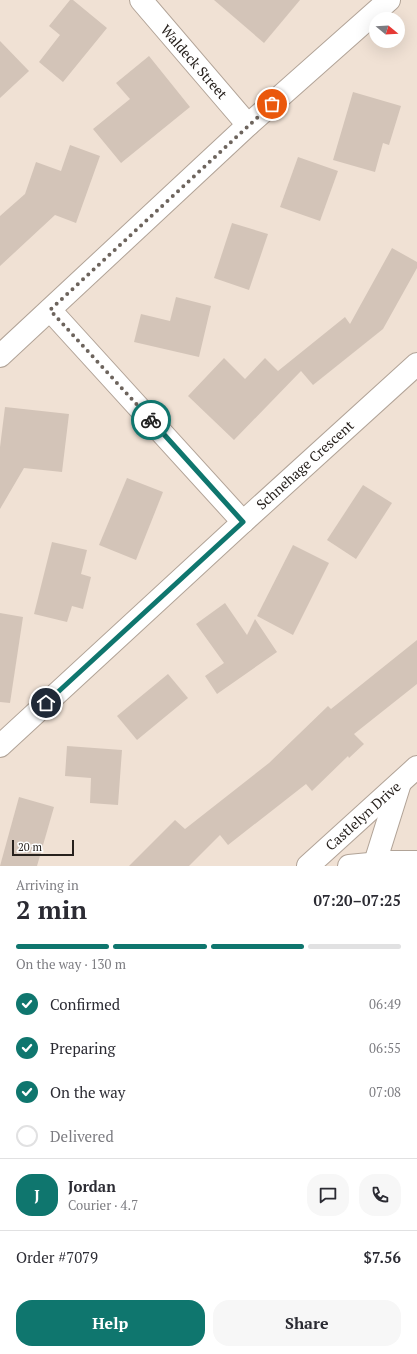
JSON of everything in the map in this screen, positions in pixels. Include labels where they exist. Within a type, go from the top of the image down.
[{"type":"street","name":"Waldeck Street","points":[[140,0],[248,125]]},
{"type":"street","points":[[0,356],[248,125],[389,0]]},
{"type":"street","points":[[50,310],[243,522]]},
{"type":"street","name":"Schnehage Crescent","points":[[0,746],[417,364]]},
{"type":"street","name":"Castlelyn Drive","points":[[308,866],[417,767]]},
{"type":"street","points":[[374,865],[400,782]]},
{"type":"street","points":[[349,866],[374,865],[390,862],[417,862]]},
{"type":"street","points":[[413,866],[417,862]]},
{"type":"building","points":[[70,0],[73,0],[107,28],[63,82],[39,62],[60,35],[49,26]]},
{"type":"building","points":[[214,0],[300,0],[264,43]]},
{"type":"building","points":[[0,41],[29,71],[0,98]]},
{"type":"building","points":[[149,56],[190,107],[121,163],[93,129],[130,99],[116,83]]},
{"type":"building","points":[[353,92],[401,106],[389,145],[383,143],[375,172],[333,160]]},
{"type":"building","points":[[70,145],[100,156],[76,223],[55,215],[0,266],[0,216],[25,194],[36,162],[61,171]]},
{"type":"building","points":[[298,157],[338,171],[320,221],[280,207]]},
{"type":"building","points":[[232,223],[268,234],[249,290],[214,278]]},
{"type":"building","points":[[392,248],[417,262],[417,268],[383,329],[313,385],[301,371],[234,440],[188,396],[224,358],[245,379],[265,358],[278,371],[345,317],[350,324]]},
{"type":"building","points":[[176,297],[211,306],[199,357],[134,342],[141,314],[170,321]]},
{"type":"building","points":[[5,407],[69,414],[62,472],[24,468],[0,509],[0,447]]},
{"type":"building","points":[[127,478],[163,492],[136,560],[99,545]]},
{"type":"building","points":[[363,485],[392,503],[356,559],[327,540]]},
{"type":"building","points":[[52,542],[87,550],[81,574],[91,577],[83,609],[72,606],[67,622],[34,614]]},
{"type":"building","points":[[293,545],[329,563],[293,635],[257,616]]},
{"type":"building","points":[[225,603],[247,635],[255,619],[277,652],[217,694],[205,676],[224,663],[196,624]]},
{"type":"building","points":[[0,613],[23,617],[10,703],[0,702]]},
{"type":"building","points":[[417,640],[417,684],[354,734],[364,744],[349,758],[348,756],[312,791],[306,784],[228,845],[220,835],[189,866],[129,866],[175,820],[185,829],[269,763],[328,706],[331,709]]},
{"type":"building","points":[[168,674],[188,698],[137,740],[117,716]]},
{"type":"building","points":[[67,746],[122,750],[118,805],[90,803],[91,778],[65,776]]},
{"type":"building","points":[[19,797],[54,807],[37,866],[0,866]]},
{"type":"way so far","points":[[151,420],[50,310],[272,104]]},
{"type":"route","points":[[46,703],[243,522],[151,420]]}]
